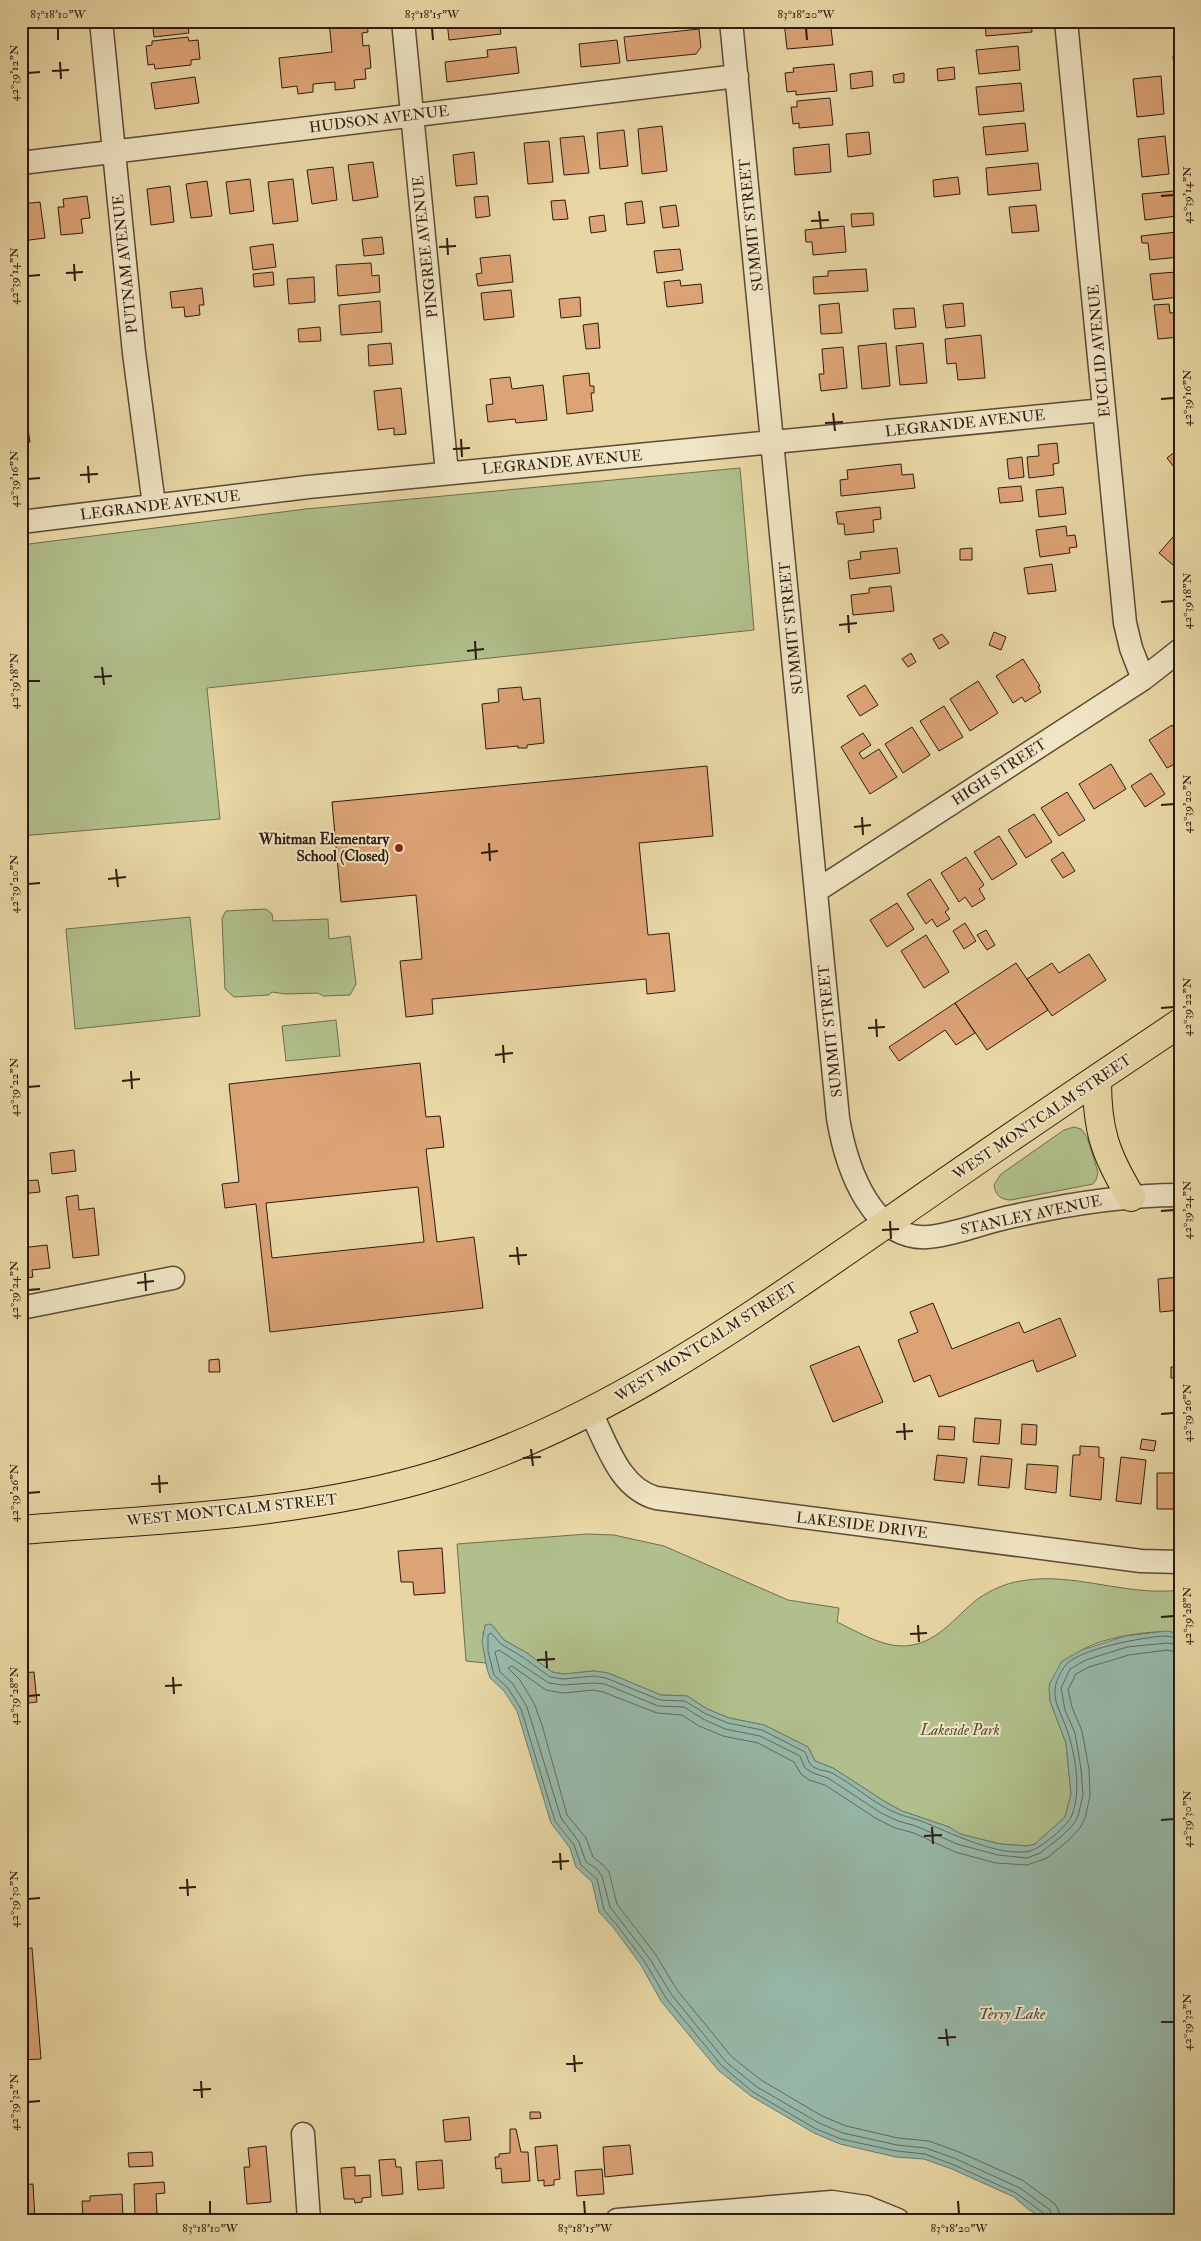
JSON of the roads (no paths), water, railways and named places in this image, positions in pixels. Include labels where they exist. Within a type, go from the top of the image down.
[{"type":"main road","name":"WEST MONTCALM STREET","points":[[21,1530],[271,1508],[374,1491],[481,1460],[546,1434],[631,1392],[729,1331],[1180,1023]]},
{"type":"main road","points":[[1097,1080],[1097,1108],[1104,1144],[1115,1171],[1131,1197]]},
{"type":"street","name":"PUTNAM AVENUE","points":[[101,21],[134,353],[154,505]]},
{"type":"street","name":"PINGREE AVENUE","points":[[403,21],[447,473]]},
{"type":"street","name":"SUMMIT STREET","points":[[731,21],[842,1140],[859,1187],[867,1201],[886,1223]]},
{"type":"street","name":"EUCLID AVENUE","points":[[1066,21],[1125,623],[1131,648],[1143,679]]},
{"type":"street","name":"HUDSON AVENUE","points":[[21,162],[737,76]]},
{"type":"street","name":"LEGRANDE AVENUE","points":[[21,522],[308,486],[1104,410]]},
{"type":"street","name":"HIGH STREET","points":[[816,891],[1143,679],[1180,650]]},
{"type":"street","name":"STANLEY AVENUE","points":[[886,1223],[909,1235],[936,1237],[1020,1214],[1080,1203],[1180,1194]]},
{"type":"street","points":[[21,1308],[173,1278]]},
{"type":"street","name":"LAKESIDE DRIVE","points":[[591,1413],[625,1479],[640,1492],[656,1498],[1141,1561],[1180,1562]]},
{"type":"street","points":[[303,2134],[309,2220]]},
{"type":"street","points":[[617,2220],[832,2202],[866,2207],[898,2220]]},
{"type":"water","name":"Terry Lake","points":[[485,1625],[492,1625],[504,1640],[527,1653],[552,1672],[564,1674],[594,1671],[608,1673],[661,1695],[687,1696],[707,1709],[729,1718],[764,1725],[808,1747],[815,1761],[833,1768],[902,1811],[949,1827],[960,1834],[1000,1844],[1027,1846],[1035,1844],[1065,1817],[1071,1794],[1066,1743],[1050,1701],[1049,1688],[1062,1661],[1082,1650],[1125,1636],[1167,1631],[1180,1634],[1180,2220],[1045,2220],[1014,2197],[952,2169],[924,2159],[896,2157],[840,2144],[814,2133],[751,2096],[718,2070],[661,2001],[641,1965],[613,1927],[599,1912],[592,1882],[576,1867],[570,1848],[551,1823],[517,1711],[504,1691],[490,1678],[487,1669],[482,1642]]},
{"type":"place","name":"Whitman Elementary School (Closed)","points":[[399,848]]},
{"type":"park label","name":"Lakeside Park","points":[[960,1730]]}]
